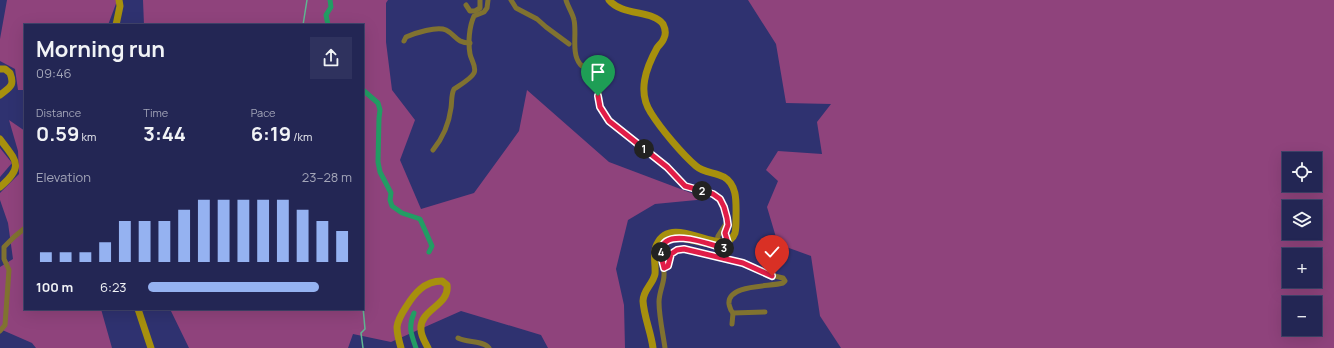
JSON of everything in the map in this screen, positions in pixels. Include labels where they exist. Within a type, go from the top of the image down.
[{"type":"street","points":[[116,24],[120,6],[119,0]]},
{"type":"street","points":[[466,6],[470,11],[475,11],[480,8],[480,0]]},
{"type":"street","points":[[433,150],[439,142],[447,125],[454,89],[474,72],[474,67],[470,56],[471,26],[476,14],[484,12],[487,8],[488,0]]},
{"type":"street","points":[[511,0],[516,8],[537,19],[569,44]]},
{"type":"street","points":[[566,0],[574,20],[574,41],[579,63],[583,67],[597,69],[600,71],[598,96],[602,112],[609,121],[667,167],[685,186],[713,194],[720,199],[726,211],[727,222],[725,233],[728,246],[723,248],[682,238],[672,238],[663,245],[661,252],[664,268],[664,280],[660,293],[659,304],[664,348]]},
{"type":"street","points":[[609,0],[613,5],[619,8],[658,19],[664,27],[664,38],[658,47],[646,73],[644,85],[645,101],[650,113],[658,124],[693,163],[703,171],[724,177],[733,186],[736,202],[736,230],[728,241],[718,242],[685,233],[673,232],[664,236],[656,245],[655,276],[643,297],[646,319],[653,348]]},
{"type":"street","points":[[404,41],[406,37],[413,34],[438,29],[446,30],[460,42],[470,43]]},
{"type":"street","points":[[0,69],[5,69],[10,73],[13,80],[11,87],[0,95]]},
{"type":"street","points":[[0,138],[15,160],[16,170],[0,187]]},
{"type":"street","points":[[718,242],[718,236],[727,222]]},
{"type":"street","points":[[0,331],[5,325],[9,270],[4,259],[4,247],[24,229]]},
{"type":"street","points":[[709,240],[722,229]]},
{"type":"street","points":[[664,268],[668,266],[671,254],[677,250],[684,249],[743,263],[766,274],[784,279],[784,282],[780,284],[752,287],[733,294],[729,302],[733,313],[732,324]]},
{"type":"street","points":[[401,348],[397,336],[397,325],[404,310],[415,293],[420,289],[429,284],[442,281],[447,285],[446,293],[442,302],[425,315],[420,326],[428,348]]},
{"type":"street","points":[[138,310],[151,348]]},
{"type":"street","points":[[733,313],[765,312]]},
{"type":"street","points":[[458,338],[468,342],[486,345],[489,348]]},
{"type":"shaded area","points":[[7,0],[117,1],[108,24],[24,24],[24,90],[18,90],[15,69],[0,61],[0,39]]},
{"type":"shaded area","points":[[143,0],[388,0],[386,3],[386,42],[392,90],[415,120],[400,160],[421,209],[474,193],[519,131],[527,90],[609,162],[707,199],[655,204],[628,220],[616,269],[624,305],[625,348],[548,348],[541,335],[461,311],[391,342],[353,334],[348,348],[189,348],[170,310],[364,310],[364,24],[144,24]]},
{"type":"shaded area","points":[[748,0],[1334,0],[1334,348],[841,348],[820,316],[811,256],[778,244],[767,207],[778,181],[766,170],[778,151],[822,154],[817,122],[831,104],[786,103],[776,44]]},
{"type":"shaded area","points":[[9,120],[24,130],[24,310],[101,310],[112,348],[36,348],[32,343],[0,329],[0,267],[13,259],[8,223],[0,200],[0,193],[19,174],[18,151]]},
{"type":"shaded area","points":[[0,148],[12,163],[0,177]]},
{"type":"waterway","points":[[303,24],[307,0]]},
{"type":"waterway","points":[[328,24],[326,15],[331,7],[330,0]]},
{"type":"waterway","points":[[364,91],[378,103],[380,110],[378,162],[380,172],[391,193],[390,200],[392,206],[402,213],[420,219],[432,246],[429,252]]},
{"type":"waterway","points":[[363,310],[365,329],[361,333],[363,348]]},
{"type":"waterway","points":[[414,313],[411,322],[411,330],[416,348]]},
{"type":"route","points":[[598,96],[602,112],[609,121],[667,167],[685,186],[709,192],[720,199],[726,211],[728,225],[725,233],[728,246],[723,248],[682,238],[672,238],[665,242],[662,248],[661,256],[664,268],[668,266],[669,257],[671,254],[677,250],[684,249],[743,263],[772,276]]}]
